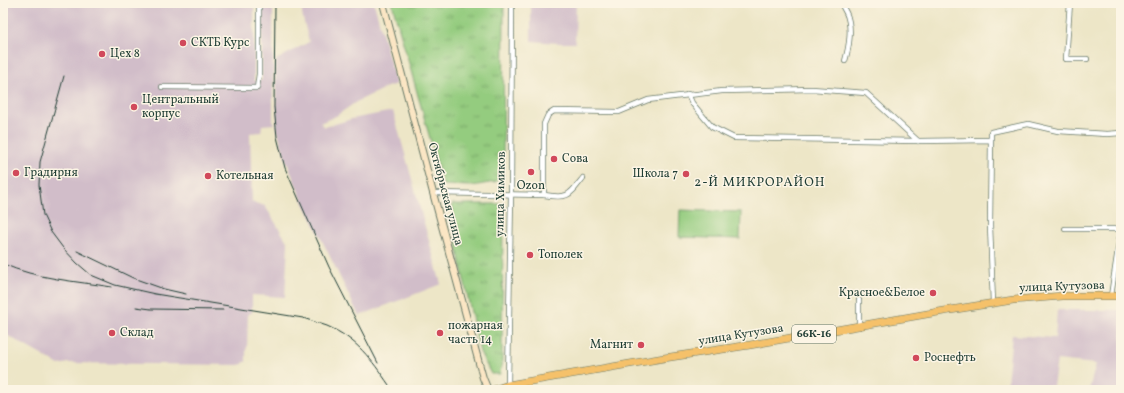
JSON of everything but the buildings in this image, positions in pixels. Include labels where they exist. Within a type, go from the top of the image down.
[{"type":"main road","name":"Октябрьская улица","points":[[383,3],[433,194],[483,378],[488,390]]},
{"type":"main road","name":"улица Кутузова","points":[[508,385],[1013,300],[1063,296],[1121,296]]},
{"type":"main road","name":"66К-16","points":[[493,390],[508,385]]},
{"type":"street","points":[[162,87],[257,88],[259,74],[259,3]]},
{"type":"street","name":"улица Химиков","points":[[508,385],[512,3]]},
{"type":"street","points":[[841,3],[848,18],[850,33],[845,61]]},
{"type":"street","points":[[1070,3],[1066,59],[1087,60]]},
{"type":"street","points":[[544,195],[544,124],[548,115],[554,111],[619,112],[648,100],[722,91],[812,89],[866,93],[918,141]]},
{"type":"street","points":[[688,94],[692,103],[712,127],[734,138],[918,141],[991,140]]},
{"type":"street","points":[[994,303],[990,225],[991,132],[1028,124],[1058,132],[1108,134],[1121,132]]},
{"type":"street","points":[[433,194],[544,195],[564,197],[573,191],[583,178]]},
{"type":"street","points":[[1065,229],[1121,229],[1111,296]]},
{"type":"street","points":[[858,300],[859,327]]},
{"type":"shaded area","points":[[3,3],[254,3],[254,81],[262,80],[262,3],[273,3],[274,124],[262,125],[261,132],[250,133],[252,202],[265,206],[288,243],[285,297],[252,295],[252,313],[248,313],[246,362],[238,365],[68,363],[59,365],[3,333]]},
{"type":"shaded area","points":[[303,3],[374,3],[396,84],[356,102],[336,116],[320,123],[325,127],[352,119],[393,111],[441,284],[359,316],[300,195],[286,160],[277,129],[276,60],[309,42],[302,14]]},
{"type":"shaded area","points":[[531,3],[576,3],[575,43],[531,41]]},
{"type":"shaded area","points":[[1057,310],[1121,310],[1121,390],[1089,390],[1096,364],[1057,360],[1053,386],[1007,383],[1012,335],[1055,338]]},
{"type":"green space","points":[[392,3],[504,3],[503,176],[495,182],[472,186],[443,185]]},
{"type":"green space","points":[[452,204],[503,204],[502,361],[500,374],[491,374],[480,352],[458,252]]},
{"type":"green space","points":[[680,210],[741,212],[740,239],[679,237]]},
{"type":"railway","points":[[275,5],[274,107],[277,137],[285,168],[329,267],[378,363]]},
{"type":"railway","points":[[64,76],[40,162],[39,185],[43,215],[51,232],[77,263],[91,275],[115,285],[155,294],[303,318],[327,326],[338,331],[355,344],[369,358],[389,385]]},
{"type":"railway","points":[[77,251],[133,278],[164,289],[186,294]]},
{"type":"railway","points":[[3,264],[43,276],[112,287]]},
{"type":"railway","points":[[136,307],[151,309],[223,310]]},
{"type":"place","name":"СКТБ Курс","points":[[183,43]]},
{"type":"place","name":"Цех 8","points":[[102,54]]},
{"type":"place","name":"Центральный корпус","points":[[134,107]]},
{"type":"place","name":"Сова","points":[[554,159]]},
{"type":"place","name":"Ozon","points":[[531,172]]},
{"type":"place","name":"Градирня","points":[[16,173]]},
{"type":"place","name":"Школа 7","points":[[686,174]]},
{"type":"place","name":"Котельная","points":[[208,176]]},
{"type":"place","name":"Тополек","points":[[530,255]]},
{"type":"place","name":"Красное&Белое","points":[[933,293]]},
{"type":"place","name":"Склад","points":[[112,333]]},
{"type":"place","name":"пожарная часть 14","points":[[440,333]]},
{"type":"place","name":"Магнит","points":[[641,345]]},
{"type":"place","name":"Роснефть","points":[[916,358]]},
{"type":"district","name":"2-Й МИКРОРАЙОН","points":[[760,183]]}]
